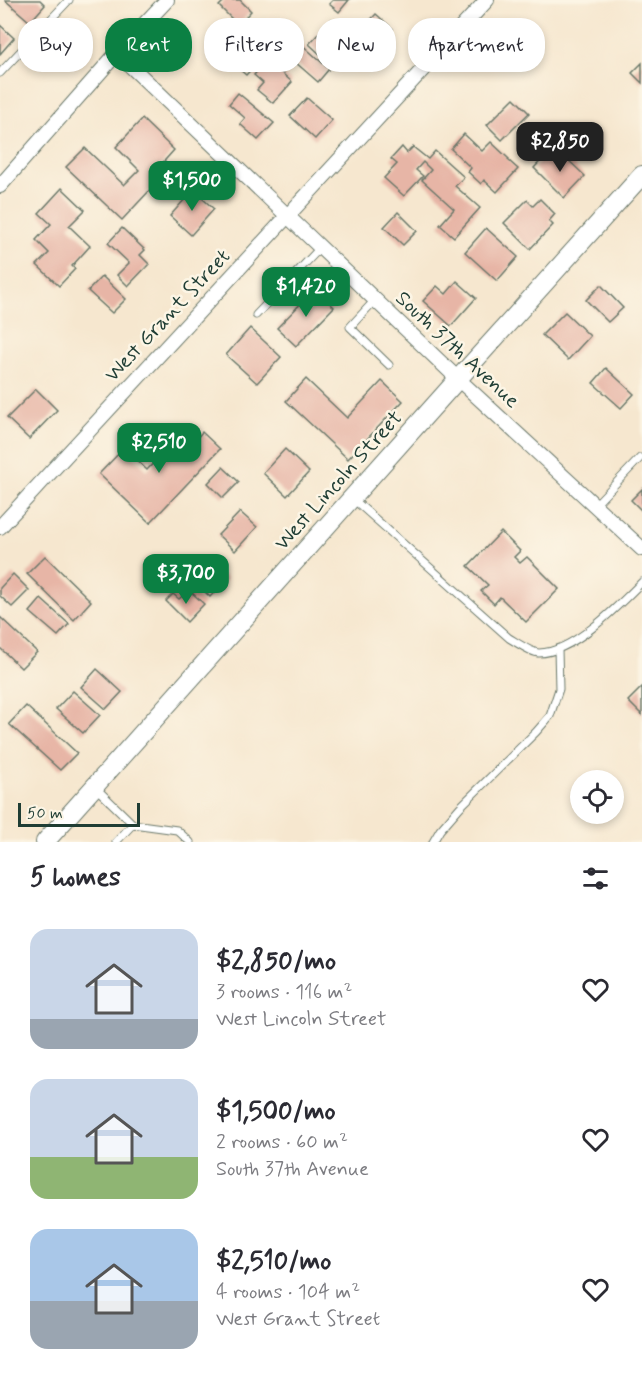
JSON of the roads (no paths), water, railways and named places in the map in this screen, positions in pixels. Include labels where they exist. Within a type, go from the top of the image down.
[{"type":"street","points":[[150,18],[167,0]]},
{"type":"street","name":"West Grant Street","points":[[0,526],[487,0]]},
{"type":"street","points":[[0,186],[105,67]]},
{"type":"street","name":"South 37th Avenue","points":[[137,72],[458,379],[642,549]]},
{"type":"street","name":"West Lincoln Street","points":[[45,842],[642,176]]},
{"type":"lane","points":[[0,73],[69,0]]},
{"type":"lane","points":[[256,315],[320,248]]},
{"type":"lane","points":[[375,300],[350,327],[389,365]]},
{"type":"lane","points":[[595,505],[640,458]]},
{"type":"lane","points":[[352,498],[509,638],[537,653],[558,649],[586,633],[642,582]]},
{"type":"lane","points":[[433,842],[460,807],[550,716],[559,690],[558,649]]},
{"type":"lane","points":[[94,787],[133,824],[177,830],[190,842]]},
{"type":"lane","points":[[116,842],[133,824]]}]
